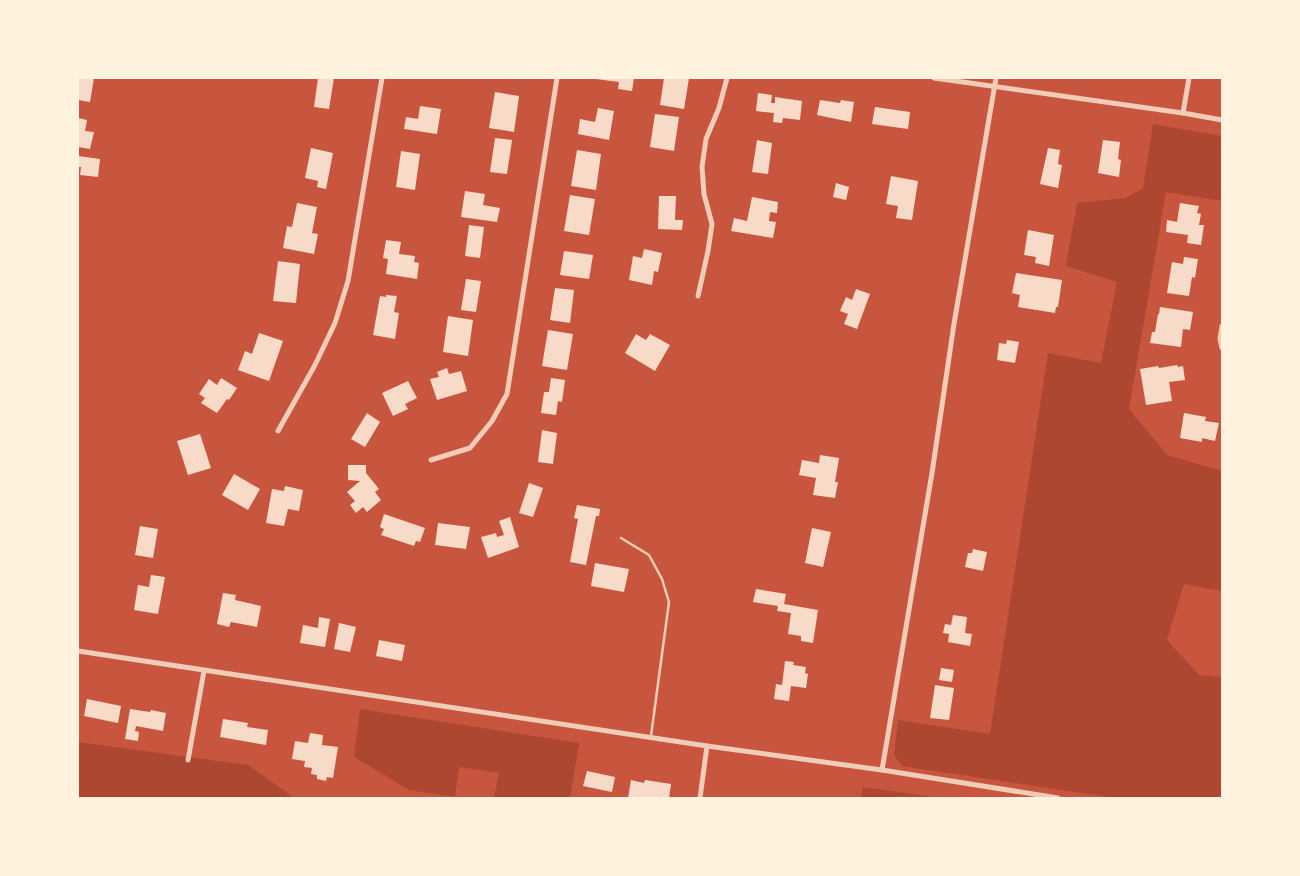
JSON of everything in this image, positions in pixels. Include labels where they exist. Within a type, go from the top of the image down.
[{"type":"street","points":[[278,431],[315,365],[334,322],[348,281],[382,78]]},
{"type":"street","points":[[432,460],[470,448],[492,421],[507,394],[557,78]]},
{"type":"street","points":[[698,296],[712,224],[704,194],[702,166],[706,139],[719,108],[727,78]]},
{"type":"street","points":[[934,78],[1222,120]]},
{"type":"street","points":[[882,770],[996,78]]},
{"type":"street","points":[[1183,113],[1189,78]]},
{"type":"street","points":[[1222,326],[1220,339],[1222,348]]},
{"type":"street","points":[[78,651],[651,738],[882,770],[1058,798]]},
{"type":"street","points":[[188,760],[204,671]]},
{"type":"street","points":[[700,798],[707,746]]},
{"type":"lane","points":[[621,538],[649,555],[662,579],[669,602],[651,738]]},
{"type":"shaded area","points":[[1153,124],[1222,136],[1222,201],[1166,192],[1129,409],[1167,455],[1222,471],[1222,591],[1184,584],[1167,640],[1199,675],[1222,677],[1222,798],[1115,798],[902,766],[894,755],[898,720],[990,734],[1048,353],[1101,363],[1117,282],[1066,266],[1077,203],[1126,198],[1143,188]]},
{"type":"shaded area","points":[[360,709],[579,743],[570,798],[494,798],[499,773],[459,767],[455,797],[409,790],[354,757]]},
{"type":"shaded area","points":[[78,742],[248,765],[294,798],[78,798]]},
{"type":"shaded area","points":[[863,787],[940,798],[861,798]]},
{"type":"building","points":[[78,78],[94,78],[90,102],[78,100]]},
{"type":"building","points":[[318,78],[334,78],[329,109],[314,107]]},
{"type":"building","points":[[596,78],[634,78],[632,91],[618,89],[619,82]]},
{"type":"building","points":[[664,78],[689,78],[684,109],[660,105]]},
{"type":"building","points":[[495,92],[519,96],[514,132],[489,128]]},
{"type":"building","points":[[758,93],[772,95],[771,103],[775,103],[775,97],[802,101],[800,120],[783,118],[782,123],[773,122],[774,113],[756,111]]},
{"type":"building","points":[[820,100],[840,103],[841,100],[854,102],[851,122],[817,115]]},
{"type":"building","points":[[420,106],[441,109],[437,134],[404,129],[406,117],[418,119]]},
{"type":"building","points":[[875,107],[910,112],[908,129],[872,124]]},
{"type":"building","points":[[598,108],[614,111],[609,140],[578,134],[580,119],[595,122]]},
{"type":"building","points":[[655,114],[679,117],[674,151],[650,147]]},
{"type":"building","points":[[78,118],[87,120],[85,131],[94,132],[90,149],[78,147]]},
{"type":"building","points":[[495,138],[512,140],[507,174],[490,172]]},
{"type":"building","points":[[757,140],[772,143],[768,174],[752,172]]},
{"type":"building","points":[[1103,140],[1120,142],[1118,159],[1121,160],[1119,177],[1098,173]]},
{"type":"building","points":[[311,148],[333,153],[326,189],[317,187],[318,181],[305,178]]},
{"type":"building","points":[[1048,148],[1060,150],[1058,164],[1062,165],[1058,188],[1040,184]]},
{"type":"building","points":[[577,150],[601,154],[596,190],[571,186]]},
{"type":"building","points":[[401,151],[420,154],[415,190],[396,187]]},
{"type":"building","points":[[78,156],[100,159],[98,177],[80,175],[81,167],[78,167]]},
{"type":"building","points":[[891,176],[918,181],[912,220],[896,218],[898,206],[886,204]]},
{"type":"building","points":[[836,183],[849,187],[846,200],[833,197]]},
{"type":"building","points":[[465,191],[485,194],[483,205],[500,208],[497,222],[461,217]]},
{"type":"building","points":[[570,195],[595,199],[589,235],[564,231]]},
{"type":"building","points":[[659,196],[676,196],[675,220],[683,220],[682,230],[658,229]]},
{"type":"building","points":[[752,197],[778,202],[777,213],[770,212],[769,221],[776,222],[773,238],[731,231],[734,218],[747,221]]},
{"type":"building","points":[[297,203],[317,207],[312,233],[318,234],[314,254],[283,248],[287,226],[292,227]]},
{"type":"building","points":[[1180,203],[1199,206],[1197,213],[1201,214],[1199,225],[1204,225],[1201,245],[1187,243],[1188,235],[1166,232],[1167,220],[1177,222]]},
{"type":"building","points":[[469,225],[484,227],[480,258],[465,256]]},
{"type":"building","points":[[1028,230],[1054,235],[1049,266],[1035,263],[1036,257],[1024,255]]},
{"type":"building","points":[[386,240],[401,242],[399,254],[415,256],[414,262],[419,263],[417,279],[386,274],[388,259],[383,258]]},
{"type":"building","points":[[644,249],[662,253],[658,272],[654,271],[652,285],[629,280],[633,256],[642,258]]},
{"type":"building","points":[[564,251],[593,255],[589,279],[560,275]]},
{"type":"building","points":[[1184,257],[1198,259],[1195,278],[1192,277],[1189,296],[1167,293],[1172,262],[1183,264]]},
{"type":"building","points":[[278,261],[300,264],[296,303],[273,301]]},
{"type":"building","points":[[1016,273],[1062,280],[1058,307],[1056,307],[1055,313],[1018,307],[1020,295],[1012,293]]},
{"type":"building","points":[[466,279],[481,281],[476,312],[461,310]]},
{"type":"building","points":[[555,288],[574,290],[570,323],[550,320]]},
{"type":"building","points":[[856,289],[870,294],[857,329],[844,324],[848,314],[840,311],[846,297],[852,300]]},
{"type":"building","points":[[386,295],[397,296],[394,312],[399,313],[395,339],[373,335],[380,296],[386,297]]},
{"type":"building","points":[[1160,307],[1193,312],[1190,330],[1183,329],[1181,347],[1150,343],[1152,332],[1155,332]]},
{"type":"building","points":[[448,316],[473,320],[468,356],[443,352]]},
{"type":"building","points":[[548,330],[573,334],[567,370],[542,366]]},
{"type":"building","points":[[259,333],[283,341],[269,381],[238,370],[245,351],[252,354]]},
{"type":"building","points":[[636,334],[646,340],[650,334],[670,345],[655,371],[625,353]]},
{"type":"building","points":[[1007,340],[1019,342],[1015,363],[997,360],[999,343],[1006,344]]},
{"type":"building","points":[[1177,365],[1178,367],[1183,366],[1185,380],[1169,382],[1172,401],[1146,405],[1140,369]]},
{"type":"building","points":[[447,368],[449,374],[461,371],[467,391],[437,400],[430,379],[439,377],[437,372]]},
{"type":"building","points":[[221,378],[237,388],[217,413],[201,403],[205,398],[199,394],[209,379],[217,385]]},
{"type":"building","points":[[551,378],[565,380],[562,402],[558,401],[556,415],[541,413],[544,392],[549,392]]},
{"type":"building","points":[[408,381],[417,398],[405,404],[408,409],[393,416],[382,393]]},
{"type":"building","points":[[367,413],[380,422],[365,447],[351,439]]},
{"type":"building","points":[[1184,413],[1206,417],[1205,421],[1219,423],[1215,441],[1202,438],[1202,442],[1180,438]]},
{"type":"building","points":[[542,430],[557,433],[553,464],[538,462]]},
{"type":"building","points":[[200,434],[211,468],[188,475],[177,441]]},
{"type":"building","points":[[820,455],[839,458],[835,482],[838,482],[835,498],[813,495],[816,478],[799,475],[802,460],[819,463]]},
{"type":"building","points":[[348,465],[366,465],[366,473],[379,489],[375,492],[381,500],[367,512],[363,507],[356,513],[350,505],[355,501],[347,492],[360,481],[348,480]]},
{"type":"building","points":[[234,474],[260,489],[248,510],[222,495]]},
{"type":"building","points":[[529,483],[543,488],[533,517],[519,513]]},
{"type":"building","points":[[285,486],[303,490],[299,511],[288,509],[284,526],[266,523],[272,489],[284,491]]},
{"type":"building","points":[[577,505],[600,509],[599,516],[596,516],[586,565],[570,562],[578,519],[574,518]]},
{"type":"building","points":[[384,514],[425,528],[420,542],[416,541],[414,546],[381,535],[384,529],[380,527]]},
{"type":"building","points":[[510,517],[519,547],[488,558],[481,537],[496,533],[497,537],[504,535],[499,521]]},
{"type":"building","points":[[438,523],[470,527],[466,549],[435,545]]},
{"type":"building","points":[[140,526],[158,529],[153,558],[135,555]]},
{"type":"building","points":[[812,528],[831,532],[823,567],[805,563]]},
{"type":"building","points":[[973,549],[987,552],[983,571],[965,567],[968,553],[972,553]]},
{"type":"building","points":[[595,563],[629,569],[624,592],[591,586]]},
{"type":"building","points":[[151,575],[165,577],[158,614],[134,610],[138,585],[149,587]]},
{"type":"building","points":[[756,589],[786,594],[784,604],[818,610],[813,643],[801,641],[801,636],[788,634],[791,613],[777,611],[778,606],[753,602]]},
{"type":"building","points":[[223,593],[236,595],[235,600],[261,606],[257,627],[231,622],[229,627],[217,624]]},
{"type":"building","points":[[953,615],[967,617],[965,633],[972,634],[970,646],[948,642],[949,634],[943,633],[945,624],[951,625]]},
{"type":"building","points":[[319,617],[330,619],[325,647],[300,643],[303,625],[318,628]]},
{"type":"building","points":[[339,623],[356,627],[350,652],[334,649]]},
{"type":"building","points":[[379,640],[405,645],[402,661],[376,656]]},
{"type":"building","points":[[785,661],[794,662],[793,665],[806,667],[805,673],[808,674],[806,688],[791,686],[789,701],[774,699],[776,684],[782,685]]},
{"type":"building","points":[[941,668],[954,670],[952,682],[939,680]]},
{"type":"building","points":[[935,685],[954,688],[949,720],[930,718]]},
{"type":"building","points":[[87,699],[121,706],[118,723],[84,716]]},
{"type":"building","points":[[130,709],[166,713],[163,731],[136,726],[135,731],[139,732],[138,741],[125,739]]},
{"type":"building","points":[[223,719],[248,723],[247,727],[268,730],[266,745],[220,737]]},
{"type":"building","points":[[310,733],[323,735],[322,745],[338,747],[333,778],[327,777],[326,781],[317,779],[317,775],[311,774],[312,768],[304,767],[305,761],[292,759],[295,741],[308,743]]},
{"type":"building","points":[[587,771],[615,777],[612,792],[583,786]]},
{"type":"building","points":[[631,780],[644,783],[645,780],[671,784],[669,798],[628,798]]}]
